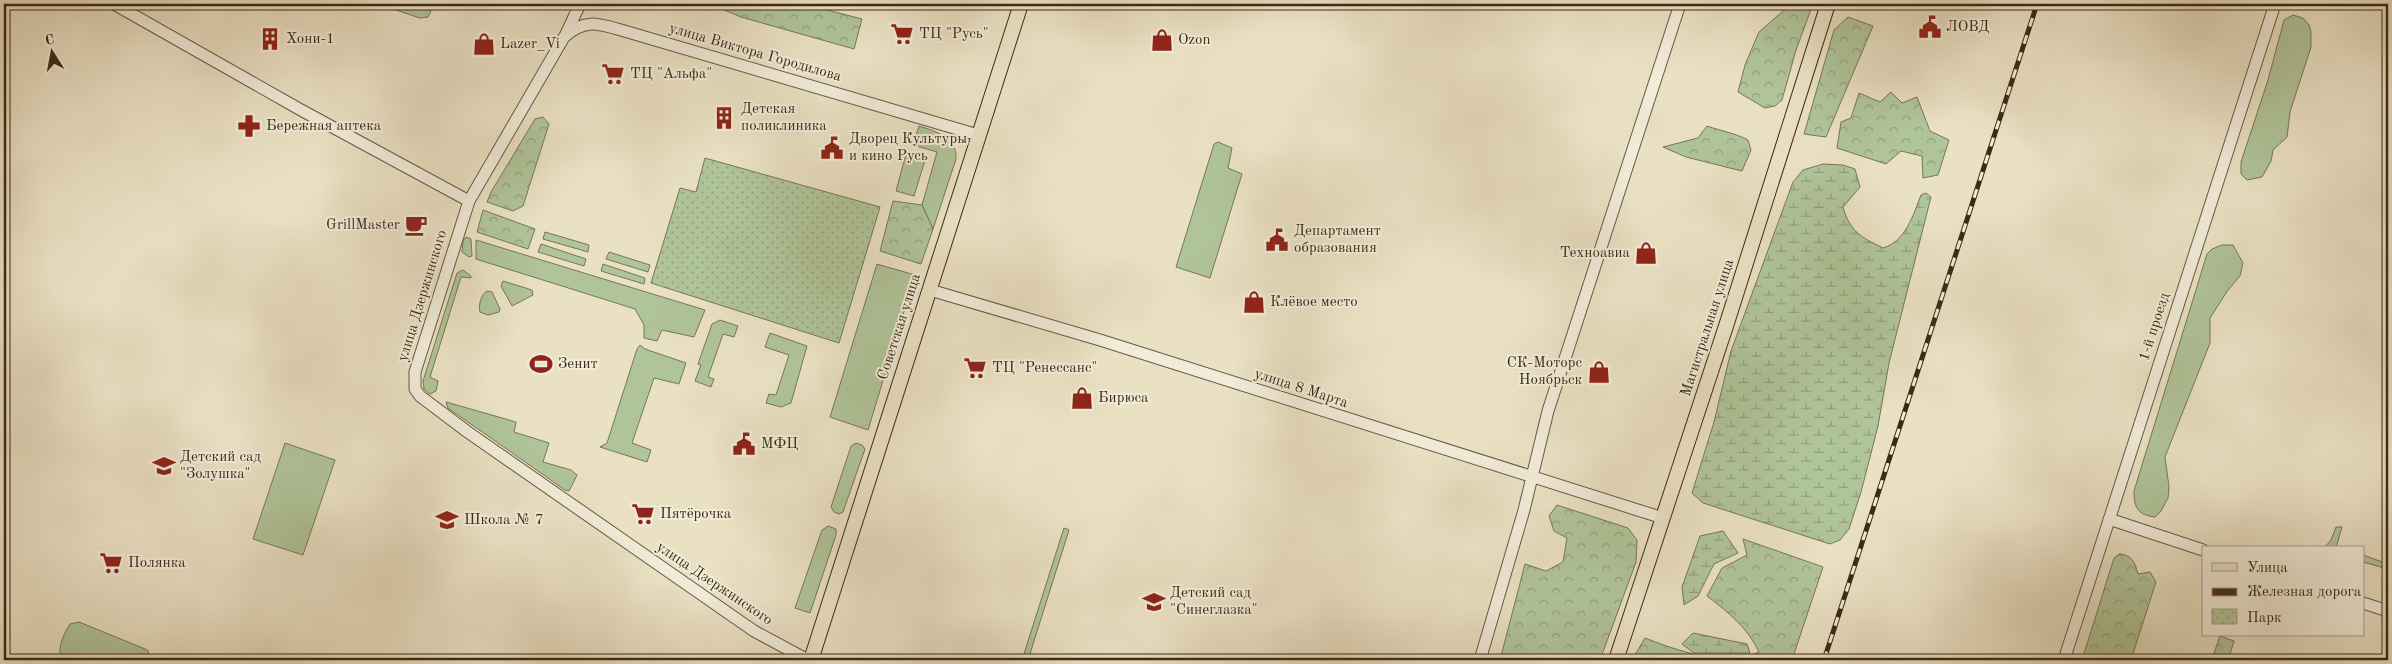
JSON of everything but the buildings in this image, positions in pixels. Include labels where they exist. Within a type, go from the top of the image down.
[{"type":"main road","name":"Советская улица","points":[[810,660],[1021,4]]},
{"type":"main road","name":"Магистральная улица","points":[[1616,660],[1828,4]]},
{"type":"street","points":[[114,4],[301,110],[469,201]]},
{"type":"street","points":[[564,38],[580,4]]},
{"type":"street","points":[[1480,660],[1532,477],[1548,411],[1680,4]]},
{"type":"street","name":"1-й проезд","points":[[2064,660],[2275,4]]},
{"type":"street","name":"улица Виктора Городилова","points":[[469,201],[564,38],[574,28],[587,24],[602,25],[978,134]]},
{"type":"street","name":"улица Дзержинского","points":[[469,201],[415,372],[416,389],[420,396],[485,444],[754,631],[810,660]]},
{"type":"street","name":"улица 8 Марта","points":[[930,290],[1100,340],[1663,518]]},
{"type":"street","points":[[2109,519],[2202,550]]},
{"type":"street","points":[[2364,603],[2388,612]]},
{"type":"green space","points":[[378,4],[434,4],[428,17],[420,18]]},
{"type":"green space","points":[[710,4],[804,4],[862,19],[854,49],[741,17]]},
{"type":"green space","points":[[1791,4],[1813,4],[1796,50],[1782,100],[1775,106],[1765,108],[1738,92],[1745,65],[1759,32]]},
{"type":"green space","points":[[2293,15],[2303,18],[2309,25],[2311,47],[2290,112],[2287,137],[2273,150],[2271,161],[2262,177],[2247,180],[2241,174],[2241,162],[2268,80],[2284,20]]},
{"type":"green space","points":[[1848,17],[1873,26],[1826,137],[1804,134],[1834,30]]},
{"type":"green space","points":[[1891,92],[1902,103],[1917,97],[1930,131],[1949,140],[1938,175],[1923,178],[1922,156],[1901,151],[1886,164],[1837,148],[1841,122],[1851,118],[1859,93],[1880,102]]},
{"type":"green space","points":[[543,117],[549,124],[523,206],[513,211],[487,202],[491,192],[535,119]]},
{"type":"green space","points":[[919,126],[945,136],[953,145],[956,159],[933,229],[922,205],[937,152],[913,145]]},
{"type":"green space","points":[[1707,126],[1748,140],[1751,150],[1742,171],[1686,157],[1663,147],[1698,138]]},
{"type":"green space","points":[[1218,142],[1232,148],[1228,168],[1242,174],[1210,278],[1176,267],[1214,144]]},
{"type":"green space","points":[[906,154],[925,160],[914,196],[896,191]]},
{"type":"green space","points":[[705,158],[880,207],[839,343],[651,283],[680,188],[696,192]]},
{"type":"green space","points":[[1823,164],[1843,165],[1855,169],[1860,187],[1843,207],[1849,222],[1857,233],[1883,248],[1898,240],[1912,219],[1921,195],[1926,193],[1931,197],[1889,363],[1878,426],[1861,492],[1849,529],[1840,540],[1830,544],[1703,503],[1692,493],[1714,422],[1731,351],[1793,182],[1803,170]]},
{"type":"green space","points":[[893,201],[922,205],[933,229],[921,264],[880,251]]},
{"type":"green space","points":[[483,210],[535,229],[528,249],[477,232]]},
{"type":"green space","points":[[545,232],[589,245],[588,252],[543,239]]},
{"type":"green space","points":[[466,237],[471,239],[472,256],[469,257],[462,252],[463,241]]},
{"type":"green space","points":[[476,240],[705,310],[694,337],[662,330],[657,341],[644,338],[644,325],[635,309],[476,259]]},
{"type":"green space","points":[[541,244],[586,259],[584,266],[538,252]]},
{"type":"green space","points":[[2222,245],[2233,245],[2243,263],[2240,276],[2228,290],[2210,318],[2210,343],[2165,457],[2169,487],[2168,498],[2161,511],[2155,517],[2149,516],[2138,510],[2134,491],[2207,254],[2212,249]]},
{"type":"green space","points":[[609,252],[650,265],[648,272],[606,259]]},
{"type":"green space","points":[[603,264],[645,278],[644,284],[601,271]]},
{"type":"green space","points":[[877,264],[915,275],[868,430],[830,417]]},
{"type":"green space","points":[[463,270],[471,278],[461,277],[430,377],[438,381],[436,391],[430,394],[424,389],[423,381],[457,273]]},
{"type":"green space","points":[[503,281],[532,290],[533,295],[512,306],[501,286]]},
{"type":"green space","points":[[487,291],[492,292],[500,309],[499,312],[488,315],[480,312],[480,300]]},
{"type":"green space","points":[[720,320],[738,326],[734,337],[723,334],[708,377],[714,379],[711,387],[695,381],[701,365],[698,364],[712,324]]},
{"type":"green space","points":[[770,333],[807,346],[791,403],[781,407],[766,403],[769,394],[776,395],[789,355],[765,347]]},
{"type":"green space","points":[[640,345],[645,349],[686,363],[679,384],[654,378],[632,443],[651,450],[647,462],[600,447],[607,443],[637,349]]},
{"type":"green space","points":[[446,402],[516,422],[514,432],[549,443],[543,462],[571,470],[577,475],[569,491],[448,408]]},
{"type":"green space","points":[[285,443],[335,460],[303,555],[253,539]]},
{"type":"green space","points":[[856,443],[862,445],[865,449],[843,512],[839,514],[834,512],[831,507],[851,446]]},
{"type":"green space","points":[[1557,505],[1628,528],[1637,540],[1636,562],[1600,660],[1500,660],[1525,564],[1546,571],[1563,562],[1567,538],[1554,531],[1549,516]]},
{"type":"green space","points":[[828,526],[836,529],[836,535],[810,613],[795,608],[822,530]]},
{"type":"green space","points":[[2336,527],[2342,527],[2337,546],[2326,546],[2331,540]]},
{"type":"green space","points":[[1064,528],[1069,530],[1028,660],[1022,660]]},
{"type":"green space","points":[[1723,531],[1738,553],[1714,564],[1698,596],[1684,605],[1682,587],[1700,536]]},
{"type":"green space","points":[[1743,539],[1823,567],[1792,660],[1632,660],[1645,638],[1679,650],[1716,658],[1740,659],[1759,652],[1743,628],[1707,596],[1722,568],[1747,555]]},
{"type":"green space","points":[[2119,554],[2127,556],[2132,560],[2138,574],[2150,572],[2156,582],[2131,660],[2082,660],[2114,558]]},
{"type":"green space","points":[[2364,555],[2388,564],[2388,569],[2364,562]]},
{"type":"green space","points":[[79,622],[145,649],[148,651],[151,660],[62,660],[60,647],[65,632],[70,624]]},
{"type":"green space","points":[[1693,633],[1747,644],[1750,653],[1694,653],[1682,644]]},
{"type":"green space","points":[[2220,636],[2234,641],[2229,658],[2214,653]]},
{"type":"railway","points":[[1824,660],[2037,4]]},
{"type":"place","name":"ЛОВД","points":[[1930,27]]},
{"type":"place","name":"ТЦ \"Русь\"","points":[[902,34]]},
{"type":"place","name":"Хони-1","points":[[270,39]]},
{"type":"place","name":"Ozon","points":[[1162,40]]},
{"type":"place","name":"Lazer_Vi","points":[[484,44]]},
{"type":"place","name":"ТЦ \"Альфа\"","points":[[613,74]]},
{"type":"place","name":"Детская поликлиника","points":[[724,118]]},
{"type":"place","name":"Бережная аптека","points":[[249,126]]},
{"type":"place","name":"Дворец Культуры и кино Русь","points":[[832,148]]},
{"type":"place","name":"GrillMaster","points":[[416,225]]},
{"type":"place","name":"Департамент образования","points":[[1277,240]]},
{"type":"place","name":"Техноавиа","points":[[1646,253]]},
{"type":"place","name":"Клёвое место","points":[[1254,302]]},
{"type":"place","name":"Зенит","points":[[541,364]]},
{"type":"place","name":"ТЦ \"Ренессанс\"","points":[[975,368]]},
{"type":"place","name":"СК-Моторс Ноябрьск","points":[[1599,372]]},
{"type":"place","name":"Бирюса","points":[[1082,398]]},
{"type":"place","name":"МФЦ","points":[[744,444]]},
{"type":"place","name":"Детский сад \"Золушка\"","points":[[164,466]]},
{"type":"place","name":"Пятёрочка","points":[[643,514]]},
{"type":"place","name":"Школа № 7","points":[[447,520]]},
{"type":"place","name":"Полянка","points":[[111,563]]},
{"type":"place","name":"Детский сад \"Синеглазка\"","points":[[1154,602]]}]
